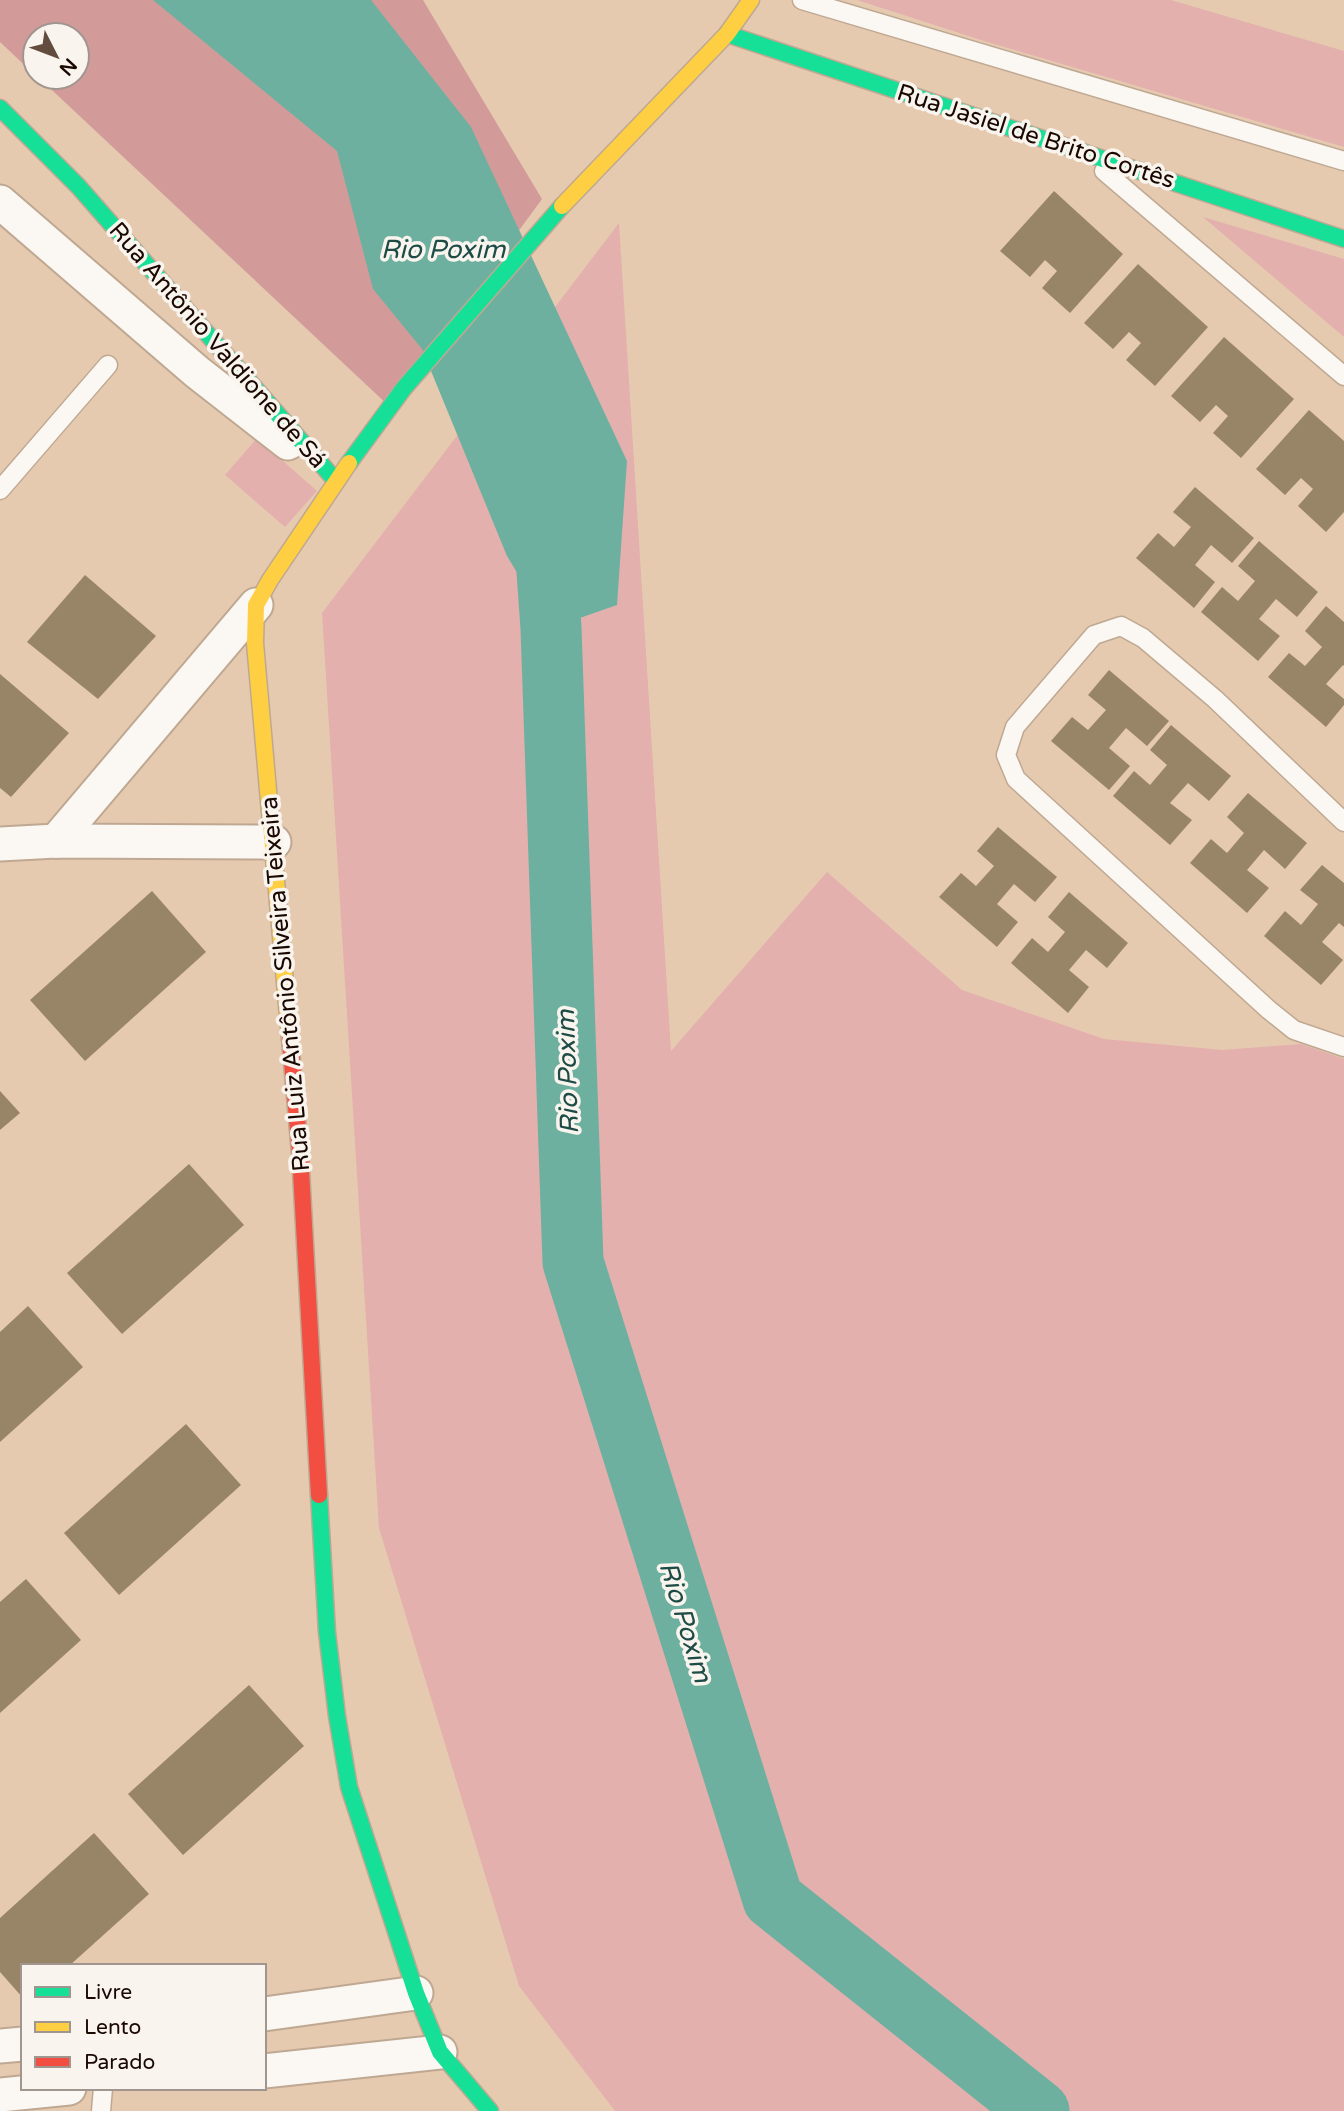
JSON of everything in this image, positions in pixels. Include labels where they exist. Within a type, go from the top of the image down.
[{"type":"street","name":"Rua Luiz Antônio Silveira Teixeira","points":[[490,2111],[440,2052],[416,1993],[349,1787],[336,1704],[327,1632],[300,1153],[256,651],[256,606],[270,580],[336,481],[404,388],[564,204],[727,34],[751,0]]},
{"type":"street","name":"Rua Jasiel de Brito Cortês","points":[[727,34],[1344,239]]},
{"type":"street","name":"Rua Antônio Valdione de Sá","points":[[0,108],[78,186],[336,481]]},
{"type":"street","name":"Rua Antônio Valdione de Sá","points":[[0,202],[198,372],[336,481]]},
{"type":"street","points":[[56,841],[256,606]]},
{"type":"street","points":[[0,844],[56,841],[274,842]]},
{"type":"street","points":[[266,2014],[416,1993]]},
{"type":"street","points":[[0,2046],[21,2044]]},
{"type":"street","points":[[266,2071],[440,2052]]},
{"type":"street","points":[[0,2095],[49,2090]]},
{"type":"lane","points":[[802,0],[1344,161]]},
{"type":"lane","points":[[1081,151],[1344,376]]},
{"type":"lane","points":[[0,490],[108,365]]},
{"type":"lane","points":[[1340,1040],[1294,1030],[1269,1010],[1016,779],[1006,755],[1014,727],[1094,635],[1121,626],[1143,638],[1214,699],[1344,822]]},
{"type":"lane","points":[[101,2111],[103,2090]]},
{"type":"shaded area","points":[[0,0],[423,0],[542,199],[390,407],[53,91],[91,91],[91,21],[21,21],[21,62],[0,42]]},
{"type":"shaded area","points":[[857,0],[1171,0],[1344,51],[1344,147],[984,41]]},
{"type":"shaded area","points":[[1203,217],[1344,259],[1344,337]]},
{"type":"shaded area","points":[[619,223],[671,1051],[827,872],[962,990],[1104,1039],[1222,1050],[1301,1044],[1344,1059],[1344,2111],[615,2111],[519,1986],[379,1528],[322,613]]},
{"type":"shaded area","points":[[257,438],[317,491],[285,527],[225,475]]},
{"type":"water","name":"Rio Poxim","points":[[153,0],[371,0],[471,127],[627,461],[617,605],[551,628],[507,556],[422,349],[373,289],[337,151]]},
{"type":"building","points":[[1054,191],[1123,254],[1070,313],[1042,288],[1057,271],[1045,260],[1030,277],[1000,251]]},
{"type":"building","points":[[1138,264],[1208,327],[1155,386],[1126,360],[1141,343],[1129,332],[1113,349],[1084,323]]},
{"type":"building","points":[[1224,337],[1294,399],[1241,458],[1213,433],[1228,416],[1216,405],[1200,422],[1171,396]]},
{"type":"building","points":[[1309,410],[1344,441],[1344,512],[1326,532],[1298,506],[1313,489],[1301,478],[1285,495],[1256,469]]},
{"type":"building","points":[[1195,487],[1254,538],[1232,563],[1211,545],[1195,565],[1215,582],[1194,608],[1136,558],[1158,533],[1174,547],[1191,527],[1173,512]]},
{"type":"building","points":[[1259,541],[1318,592],[1297,617],[1276,599],[1259,619],[1280,636],[1258,661],[1201,612],[1222,587],[1238,601],[1255,581],[1238,566]]},
{"type":"building","points":[[85,575],[156,636],[98,699],[27,642]]},
{"type":"building","points":[[1326,606],[1344,622],[1344,666],[1326,684],[1344,699],[1344,705],[1326,727],[1268,677],[1289,653],[1305,666],[1322,647],[1305,631]]},
{"type":"building","points":[[1109,670],[1169,721],[1147,746],[1126,728],[1109,748],[1130,766],[1109,790],[1051,741],[1072,717],[1088,730],[1106,710],[1088,695]]},
{"type":"building","points":[[0,674],[69,733],[11,797],[0,788]]},
{"type":"building","points":[[1171,725],[1231,776],[1209,801],[1188,783],[1170,803],[1192,820],[1170,845],[1113,796],[1134,771],[1150,785],[1167,765],[1150,750]]},
{"type":"building","points":[[1248,793],[1307,843],[1285,869],[1264,850],[1247,870],[1269,888],[1247,913],[1190,863],[1211,839],[1227,853],[1244,833],[1227,817]]},
{"type":"building","points":[[998,827],[1057,877],[1035,902],[1014,884],[997,904],[1018,922],[997,947],[939,897],[961,873],[976,886],[994,866],[977,851]]},
{"type":"building","points":[[1322,865],[1344,883],[1344,927],[1339,923],[1322,942],[1343,960],[1321,985],[1264,936],[1285,911],[1301,925],[1318,904],[1300,890]]},
{"type":"building","points":[[152,891],[206,952],[85,1061],[30,1000]]},
{"type":"building","points":[[1069,892],[1128,943],[1107,968],[1086,950],[1069,970],[1089,987],[1068,1013],[1011,963],[1032,938],[1048,952],[1065,932],[1048,917]]},
{"type":"building","points":[[0,1091],[20,1113],[0,1130]]},
{"type":"building","points":[[189,1164],[244,1225],[122,1334],[67,1273]]},
{"type":"building","points":[[28,1306],[83,1367],[0,1442],[0,1332]]},
{"type":"building","points":[[186,1424],[241,1485],[119,1595],[64,1533]]},
{"type":"building","points":[[26,1579],[81,1640],[0,1713],[0,1602]]},
{"type":"building","points":[[249,1685],[304,1746],[183,1855],[128,1794]]},
{"type":"building","points":[[94,1833],[149,1894],[71,1964],[21,1964],[21,1996],[0,1972],[0,1918]]},
{"type":"waterway","name":"Rio Poxim","points":[[545,543],[551,628],[573,1262],[773,1899],[1039,2111]]},
{"type":"traffic: fast","points":[[727,34],[1344,239]]},
{"type":"traffic: fast","points":[[0,108],[78,186],[336,481]]},
{"type":"traffic: fast","points":[[349,463],[404,388],[562,206]]},
{"type":"traffic: fast","points":[[319,1495],[327,1632],[349,1787],[416,1993],[440,2052],[490,2111]]},
{"type":"traffic: slow","points":[[562,206],[727,34],[751,0]]},
{"type":"traffic: slow","points":[[290,1039],[255,643],[256,605],[349,463]]},
{"type":"traffic: jam","points":[[290,1039],[300,1153],[319,1495]]}]
